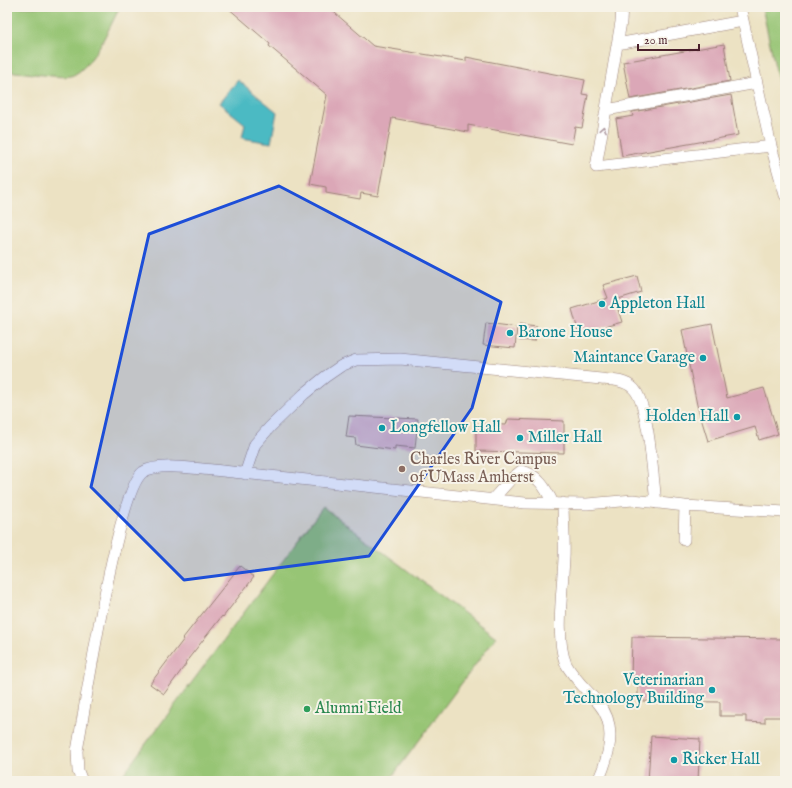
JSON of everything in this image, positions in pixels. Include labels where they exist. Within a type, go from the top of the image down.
[{"type":"lane","points":[[622,7],[596,167],[771,146]]},
{"type":"lane","points":[[740,7],[771,146],[785,195]]},
{"type":"lane","points":[[617,44],[743,21]]},
{"type":"lane","points":[[606,110],[757,83]]},
{"type":"lane","points":[[246,474],[255,444],[293,405],[325,377],[342,366],[356,360],[400,360],[594,378],[620,382],[632,387],[637,392],[645,419],[656,502]]},
{"type":"lane","points":[[82,781],[78,771],[77,751],[111,567],[123,517],[135,481],[144,472],[157,468],[176,467],[525,503],[587,504],[633,500],[685,506],[785,512]]},
{"type":"lane","points":[[493,499],[511,479],[521,471],[529,473],[537,479],[558,503],[564,556],[561,637],[563,652],[566,664],[606,714],[610,725],[608,753],[598,781]]},
{"type":"lane","points":[[684,540],[685,506]]},
{"type":"highlighted area","points":[[279,186],[501,302],[472,408],[369,556],[184,580],[91,487],[149,234]]},
{"type":"green space","points":[[7,7],[120,7],[100,46],[86,65],[79,72],[65,77],[7,72]]},
{"type":"green space","points":[[762,7],[785,7],[785,113]]},
{"type":"green space","name":"Alumni Field","points":[[323,507],[496,637],[389,781],[118,781]]},
{"type":"water","points":[[238,80],[277,112],[271,143],[242,138],[245,124],[219,103]]},
{"type":"building","points":[[227,7],[328,7],[373,46],[466,61],[466,57],[585,80],[582,94],[588,95],[582,128],[575,127],[572,144],[468,125],[468,132],[392,118],[378,196],[361,193],[360,199],[326,193],[326,187],[310,184],[327,95],[269,46],[270,44]]},
{"type":"building","points":[[724,44],[730,81],[630,99],[623,62]]},
{"type":"building","points":[[731,95],[738,135],[622,156],[616,119],[633,116],[632,112]]},
{"type":"building","name":"Appleton Hall","points":[[637,276],[641,292],[615,300],[622,322],[579,334],[572,309],[608,298],[603,285]]},
{"type":"building","name":"Barone House","points":[[486,323],[517,327],[515,348],[483,345]]},
{"type":"building","points":[[520,324],[537,326],[535,341],[519,340]]},
{"type":"building","points":[[712,324],[727,398],[764,388],[778,434],[759,440],[755,427],[708,441],[697,405],[682,330]]},
{"type":"building","name":"Longfellow Hall","points":[[349,416],[418,419],[415,448],[395,446],[395,450],[356,445],[355,438],[346,437]]},
{"type":"building","name":"Miller Hall","points":[[508,419],[564,421],[564,453],[476,451],[476,424],[506,425]]},
{"type":"building","points":[[240,566],[254,577],[185,663],[186,664],[164,694],[150,684],[184,639],[183,638]]},
{"type":"building","name":"Veterinarian Technology Building","points":[[632,637],[785,639],[785,717],[765,717],[765,723],[746,722],[746,716],[720,716],[720,702],[638,701],[638,679],[631,679]]},
{"type":"building","name":"Ricker Hall","points":[[651,736],[700,739],[698,781],[648,781]]},
{"type":"place","name":"Appleton Hall","points":[[602,304]]},
{"type":"place","name":"Barone House","points":[[510,333]]},
{"type":"place","name":"Maintance Garage","points":[[703,358]]},
{"type":"place","name":"Holden Hall","points":[[737,417]]},
{"type":"place","name":"Longfellow Hall","points":[[382,428]]},
{"type":"place","name":"Miller Hall","points":[[520,438]]},
{"type":"place","name":"Charles River Campus of UMass Amherst","points":[[402,469]]},
{"type":"place","name":"Veterinarian Technology Building","points":[[712,690]]},
{"type":"place","name":"Alumni Field","points":[[307,709]]},
{"type":"place","name":"Ricker Hall","points":[[674,760]]}]
